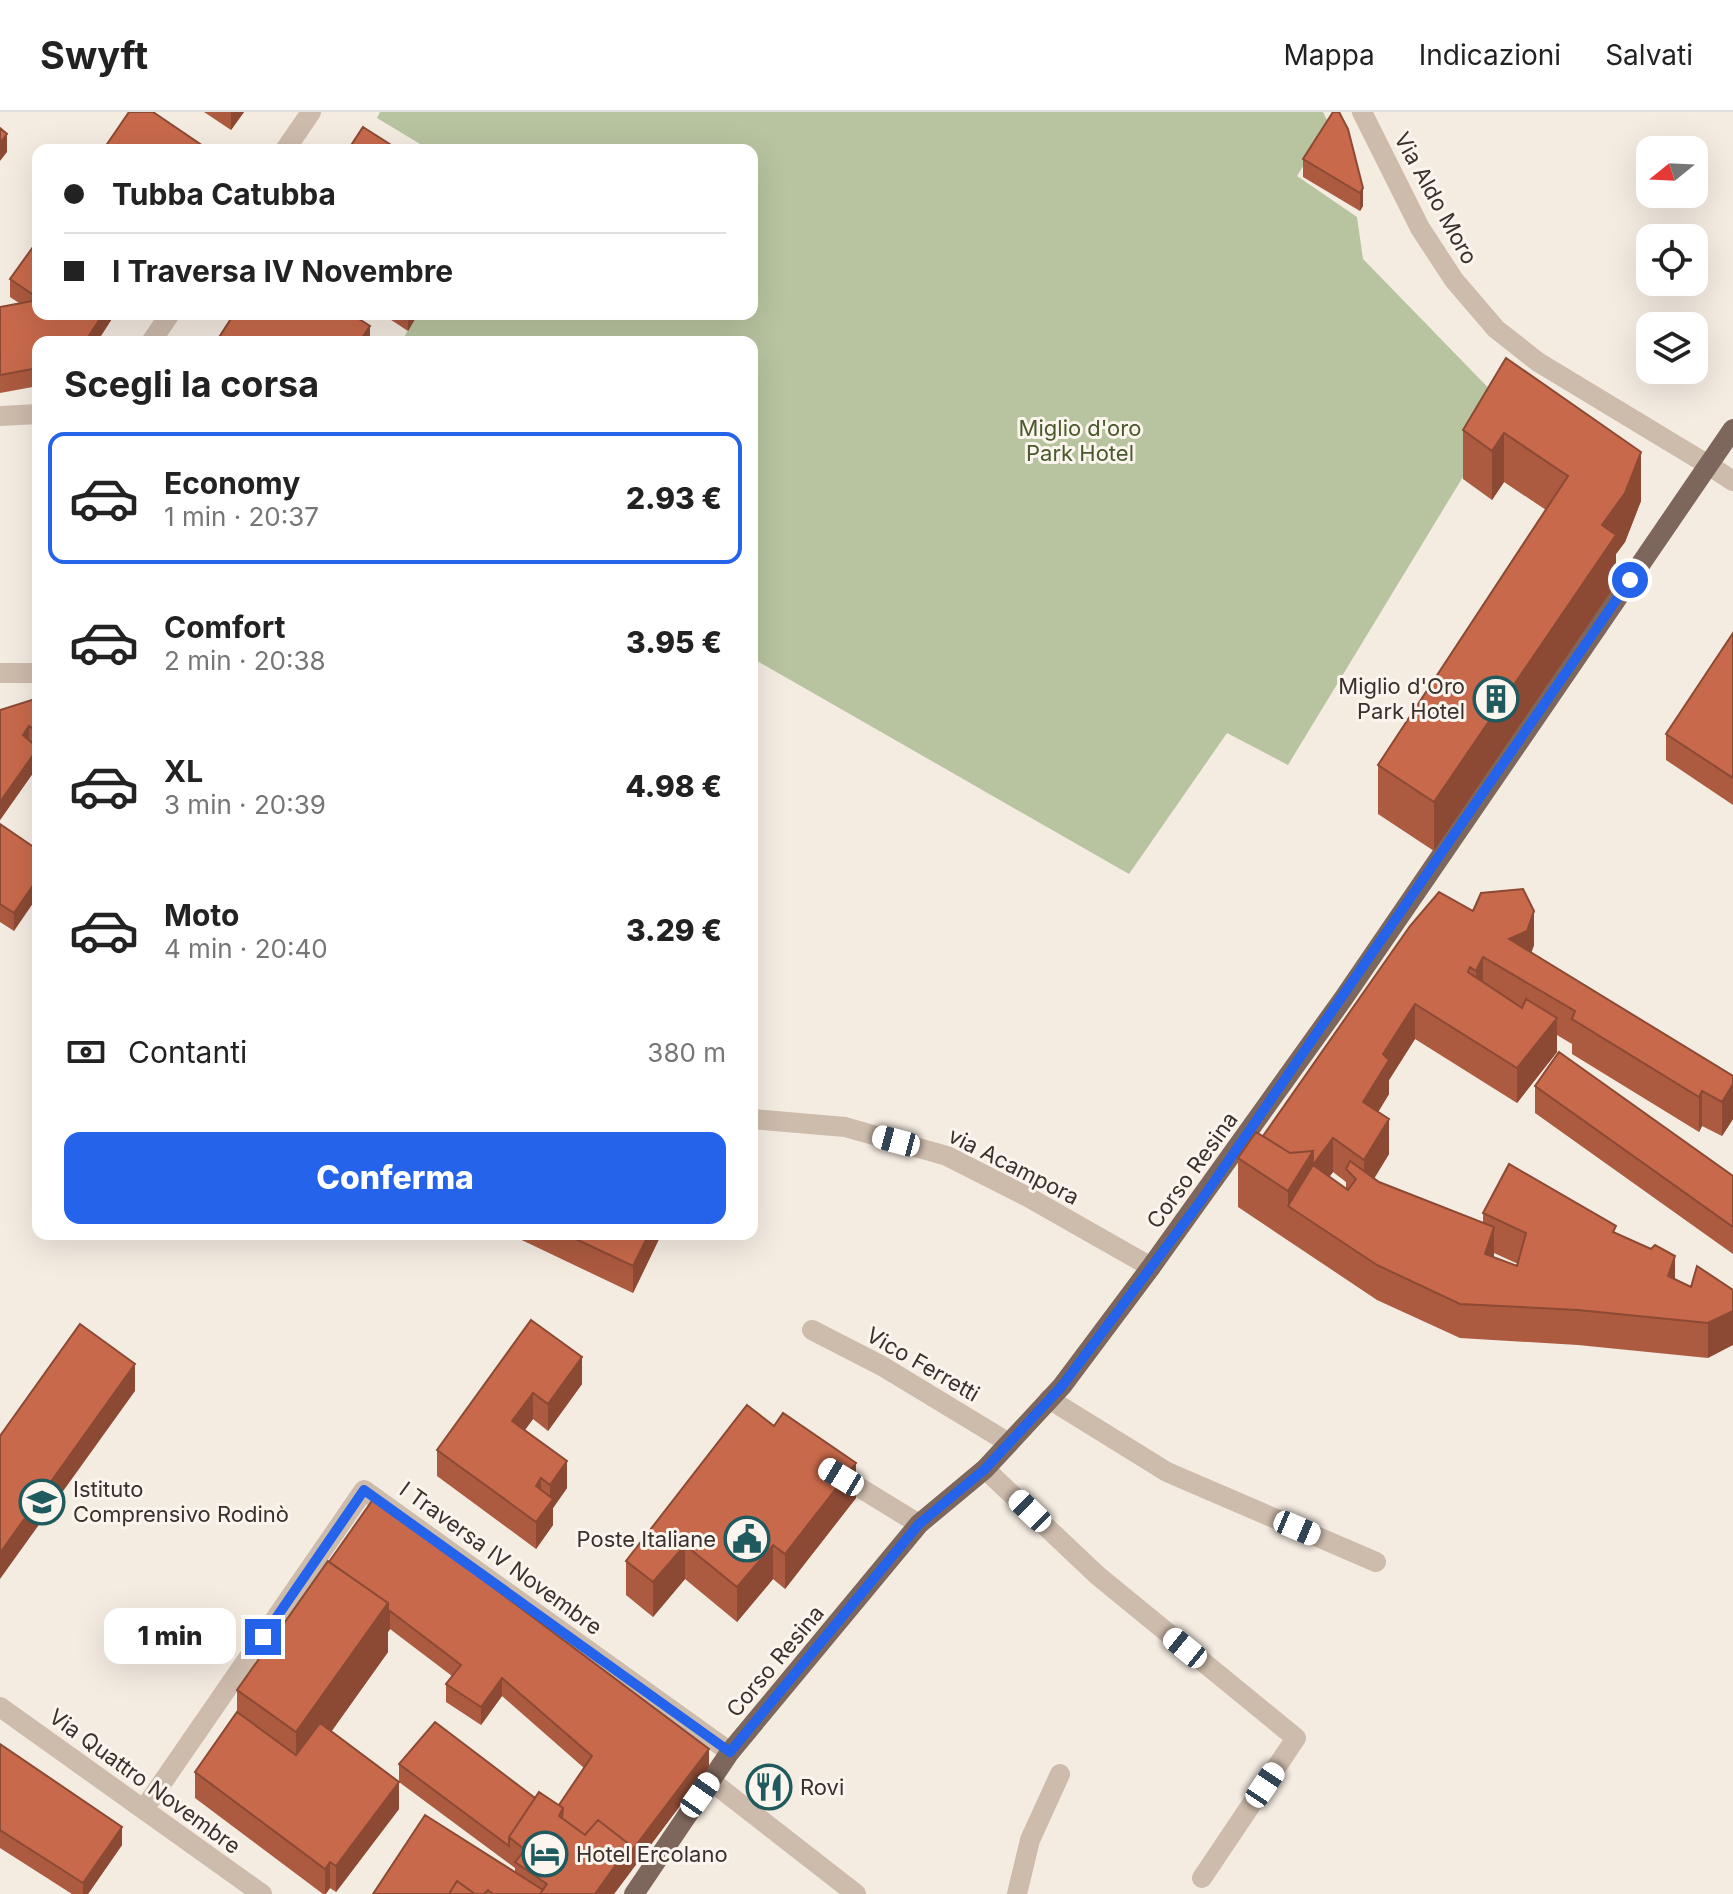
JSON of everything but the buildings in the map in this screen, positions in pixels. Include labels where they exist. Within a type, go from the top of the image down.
[{"type":"main road","name":"Corso Resina","points":[[634,1894],[730,1752],[919,1524],[985,1469],[1062,1386],[1343,999],[1733,429]]},
{"type":"street","points":[[289,144],[311,112]]},
{"type":"street","name":"Via Aldo Moro","points":[[1362,112],[1420,228],[1454,280],[1496,329],[1538,362],[1733,481]]},
{"type":"street","points":[[0,416],[32,414]]},
{"type":"street","points":[[0,673],[32,673]]},
{"type":"street","name":"via Acampora","points":[[758,1120],[845,1127],[947,1156],[1028,1197],[1151,1267]]},
{"type":"street","name":"Vico Ferretti","points":[[812,1330],[882,1366],[1009,1443]]},
{"type":"street","points":[[1049,1399],[1167,1472],[1376,1562]]},
{"type":"street","points":[[816,1461],[919,1524]]},
{"type":"street","points":[[985,1469],[1097,1575],[1296,1738],[1202,1878]]},
{"type":"street","name":"I Traversa IV Novembre","points":[[144,1809],[364,1490],[730,1752]]},
{"type":"street","name":"Via Quattro Novembre","points":[[0,1707],[262,1894]]},
{"type":"street","points":[[1017,1894],[1030,1840],[1060,1774]]},
{"type":"street","points":[[711,1781],[856,1894]]},
{"type":"green space","name":"Miglio d'oro Park Hotel","points":[[380,112],[1323,112],[1329,124],[1297,176],[1357,217],[1363,259],[1506,406],[1288,765],[1227,733],[1129,874],[758,661],[758,336],[405,336],[414,320],[758,320],[758,144],[420,144],[377,118]]},
{"type":"place","name":"Miglio d'Oro Park Hotel","points":[[1496,699]]},
{"type":"place","name":"Istituto Comprensivo Rodinò","points":[[42,1502]]},
{"type":"place","name":"Poste Italiane","points":[[747,1539]]},
{"type":"place","name":"Rovi","points":[[769,1787]]},
{"type":"place","name":"Hotel Ercolano","points":[[545,1854]]},
{"type":"route","points":[[263,1637],[364,1490],[730,1752],[919,1524],[985,1469],[1062,1386],[1200,1202],[1630,580]]}]
